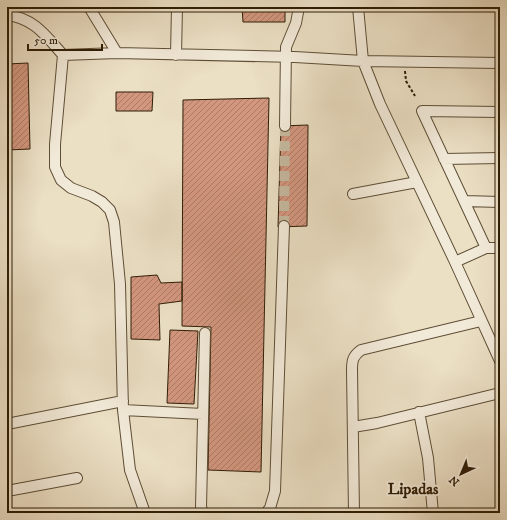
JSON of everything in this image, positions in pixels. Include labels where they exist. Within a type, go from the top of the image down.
[{"type":"street","points":[[89,7],[117,53]]},
{"type":"street","points":[[176,55],[177,7]]},
{"type":"street","points":[[285,126],[290,57],[286,47],[296,23],[299,7]]},
{"type":"street","points":[[358,7],[363,61],[380,104],[500,361]]},
{"type":"street","points":[[7,15],[28,20],[42,32],[63,55],[55,144],[55,167],[61,180],[71,188],[92,196],[102,202],[110,210],[114,222],[120,284],[123,405],[130,470],[145,513]]},
{"type":"street","points":[[63,55],[117,53],[290,57],[363,61],[500,63]]},
{"type":"street","points":[[486,248],[422,111],[500,112]]},
{"type":"street","points":[[444,158],[500,158]]},
{"type":"street","points":[[353,194],[417,182]]},
{"type":"street","points":[[464,201],[500,202]]},
{"type":"street","points":[[266,513],[270,508],[275,491],[284,226]]},
{"type":"street","points":[[455,262],[486,248],[500,248]]},
{"type":"street","points":[[354,513],[352,360],[355,354],[362,350],[481,321]]},
{"type":"street","points":[[203,513],[201,508],[205,334]]},
{"type":"street","points":[[353,427],[377,423],[500,393]]},
{"type":"street","points":[[7,424],[109,403],[203,414]]},
{"type":"street","points":[[419,412],[428,458],[432,513]]},
{"type":"street","points":[[7,491],[77,478]]},
{"type":"path","points":[[404,62],[406,82],[415,96]]},
{"type":"building","points":[[242,7],[285,7],[285,22],[243,22]]},
{"type":"building","points":[[28,63],[30,149],[7,150],[7,64]]},
{"type":"building","points":[[116,92],[153,92],[152,111],[116,111]]},
{"type":"building","points":[[269,98],[261,472],[208,470],[211,327],[182,326],[183,100]]},
{"type":"building","points":[[308,125],[307,226],[278,227],[281,126]]},
{"type":"building","points":[[157,275],[161,283],[182,282],[182,301],[159,304],[160,340],[131,339],[131,277]]},
{"type":"building","points":[[170,330],[198,331],[194,404],[167,403]]},
{"type":"tunnel","points":[[284,226],[285,126]]},
{"type":"district","name":"Lipadas","points":[[413,488]]}]
